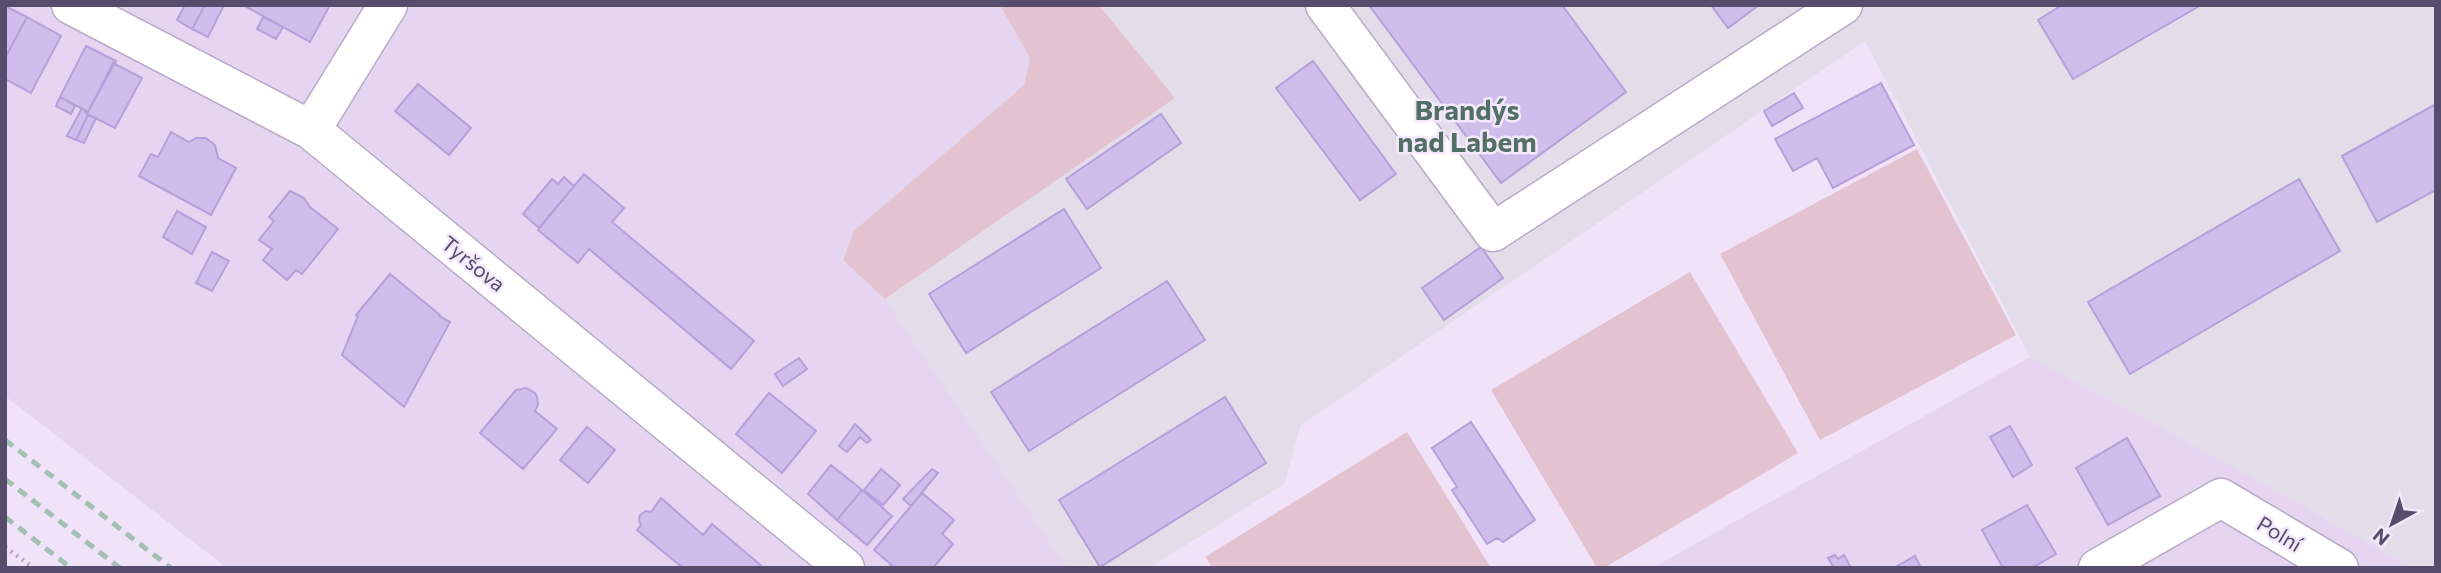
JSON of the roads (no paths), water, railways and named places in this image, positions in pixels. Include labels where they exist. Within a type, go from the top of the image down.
[{"type":"street","name":"Tyršova","points":[[71,5],[311,130],[845,568]]},
{"type":"street","points":[[311,130],[387,5]]},
{"type":"street","points":[[1325,5],[1493,232],[1843,5]]},
{"type":"street","name":"Polní","points":[[2098,568],[2221,498],[2339,568]]},
{"type":"railway","points":[[5,440],[171,568]]},
{"type":"railway","points":[[5,479],[120,568]]},
{"type":"railway","points":[[5,517],[71,568]]},
{"type":"district","name":"Brandýs nad Labem","points":[[1467,125]]}]
